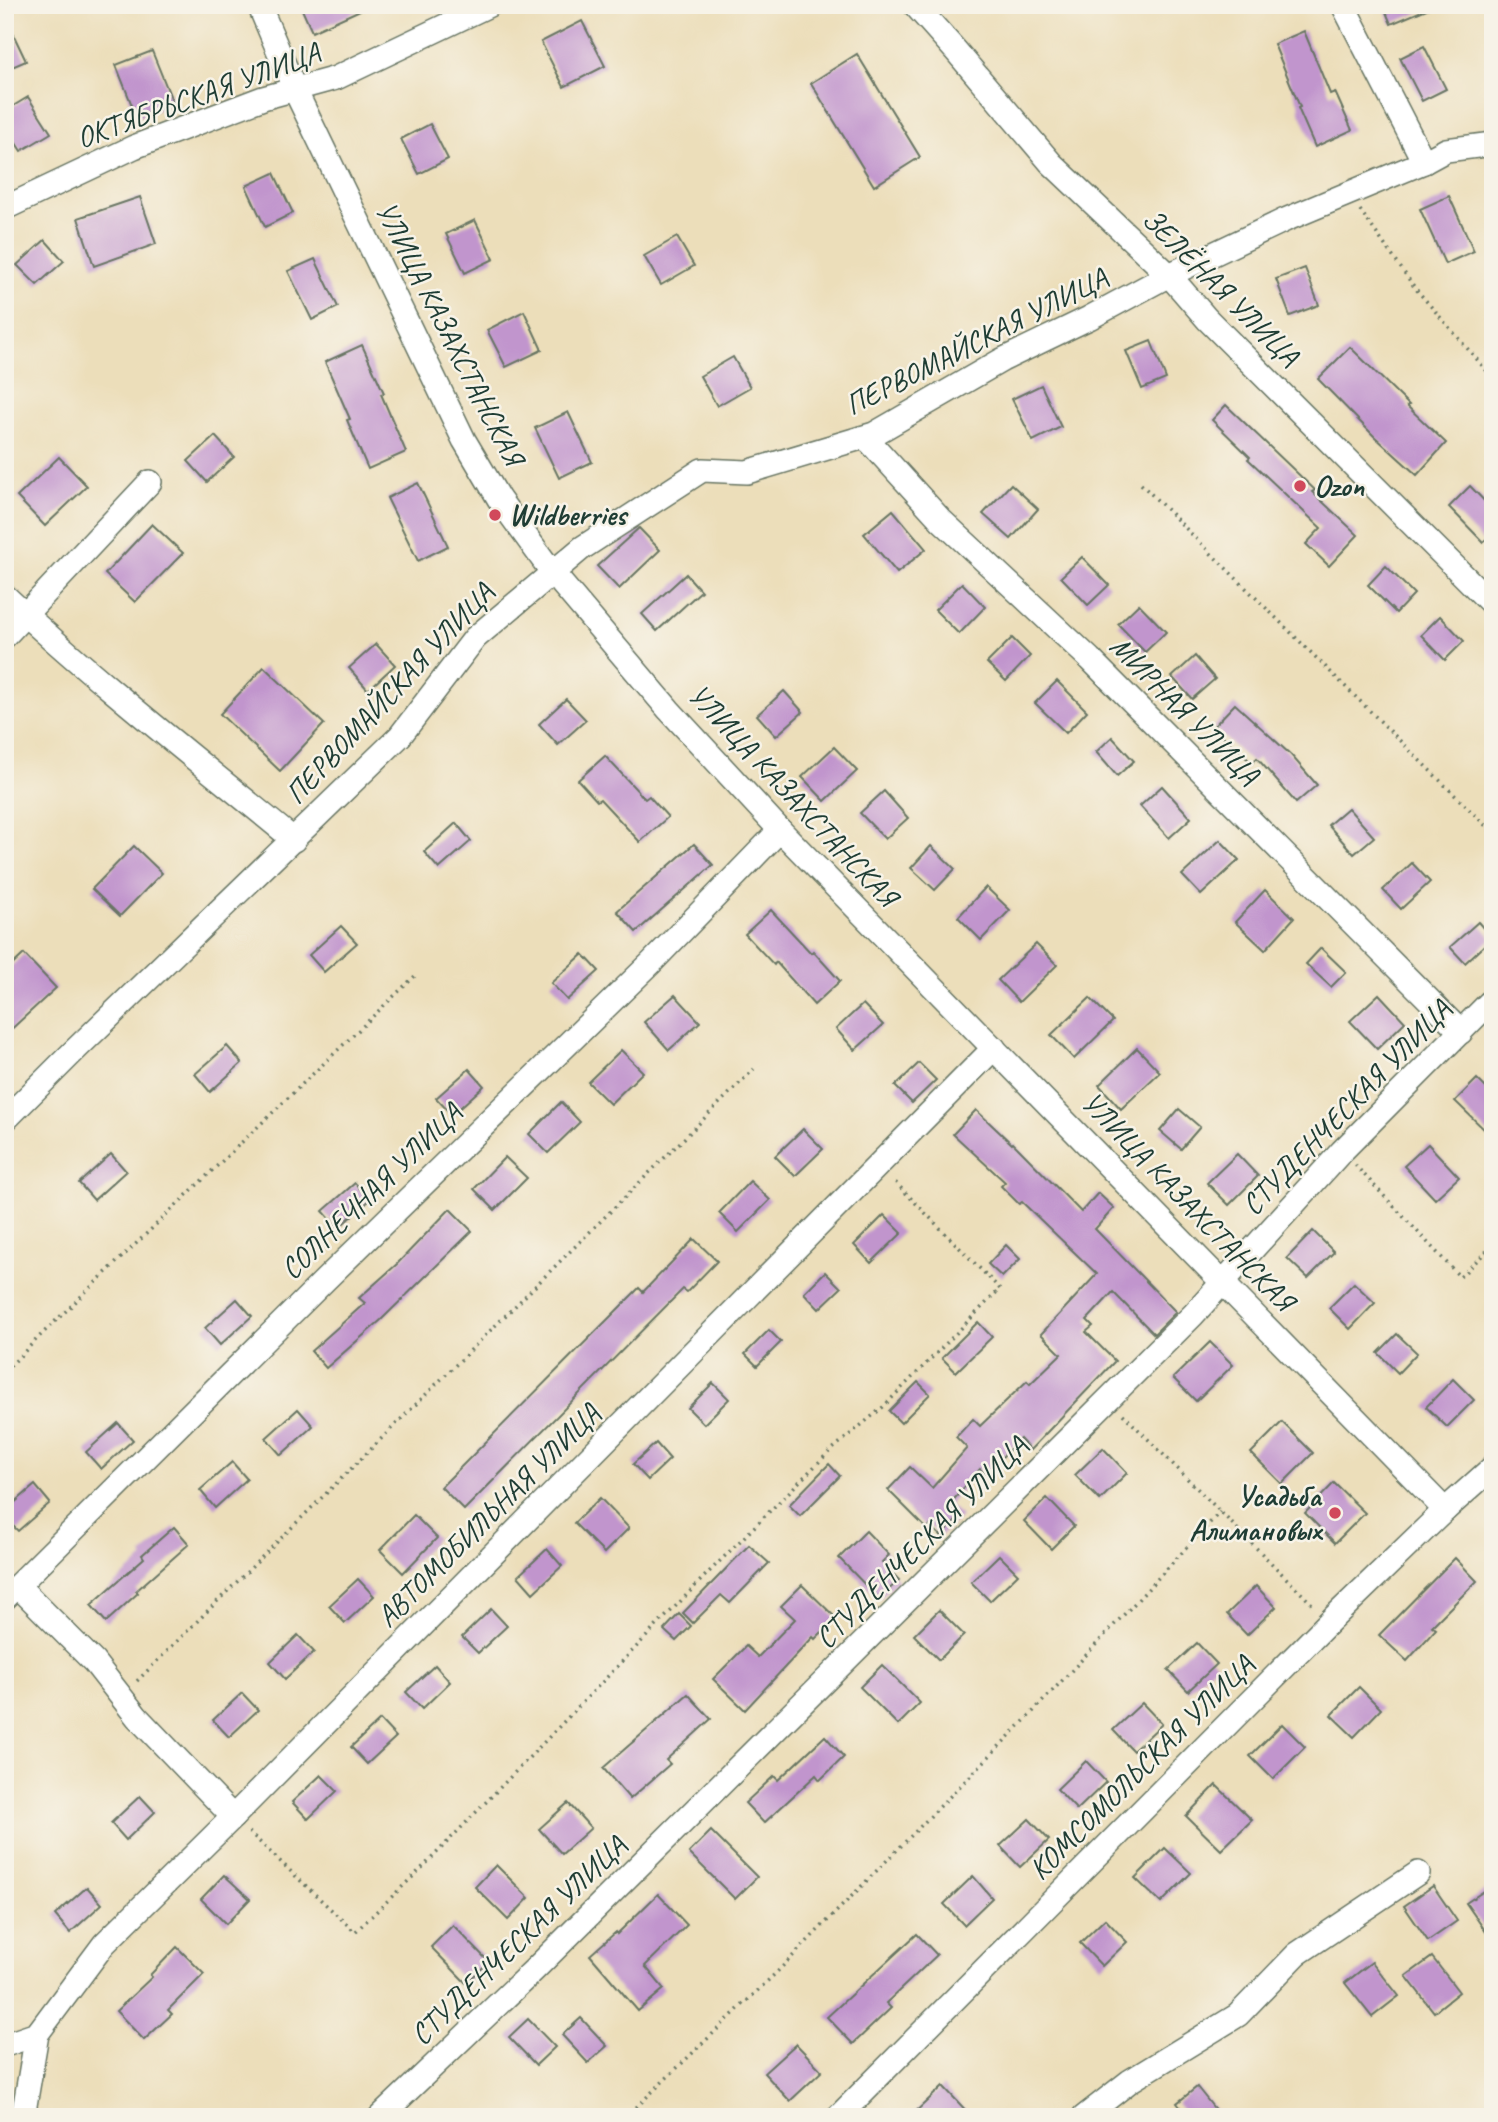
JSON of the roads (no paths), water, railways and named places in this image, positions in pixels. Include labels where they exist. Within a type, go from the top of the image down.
[{"type":"street","name":"УЛИЦА КАЗАХСТАНСКАЯ","points":[[259,5],[295,90],[464,440],[499,499],[552,572],[669,710],[780,830],[1445,1510]]},
{"type":"street","name":"ОКТЯБРЬСКАЯ УЛИЦА","points":[[7,201],[134,147],[262,98],[336,78],[489,5]]},
{"type":"street","name":"ЗЕЛЁНАЯ УЛИЦА","points":[[915,5],[1051,163],[1169,275],[1217,329],[1493,604]]},
{"type":"street","points":[[1343,5],[1424,162]]},
{"type":"street","name":"ПЕРВОМАЙСКАЯ УЛИЦА","points":[[5,1120],[400,736],[475,638],[582,548],[702,470],[747,472],[874,434],[1002,360],[1169,275],[1285,220],[1424,162],[1446,150],[1489,148]]},
{"type":"street","name":"МИРНАЯ УЛИЦА","points":[[861,438],[869,441],[941,520],[1090,659],[1461,1032]]},
{"type":"street","points":[[5,636],[150,482]]},
{"type":"street","points":[[5,596],[155,726],[295,840]]},
{"type":"street","name":"СОЛНЕЧНАЯ УЛИЦА","points":[[12,1592],[326,1279],[651,962],[780,830]]},
{"type":"street","name":"СТУДЕНЧЕСКАЯ УЛИЦА","points":[[380,2117],[544,1961],[1109,1400],[1223,1283],[1342,1151],[1493,999]]},
{"type":"street","name":"АВТОМОБИЛЬНАЯ УЛИЦА","points":[[37,2034],[104,1944],[994,1048]]},
{"type":"street","name":"КОМСОМОЛЬСКАЯ УЛИЦА","points":[[838,2117],[1330,1621],[1493,1466]]},
{"type":"street","points":[[12,1592],[94,1662],[138,1717],[233,1816]]},
{"type":"street","points":[[1084,2117],[1130,2081],[1238,2015],[1297,1954],[1418,1873]]},
{"type":"street","points":[[5,2045],[37,2034],[23,2117]]},
{"type":"place","name":"Ozon","points":[[1300,486]]},
{"type":"place","name":"Wildberries","points":[[495,515]]},
{"type":"place","name":"Усадьба Алимановых","points":[[1335,1513]]}]
